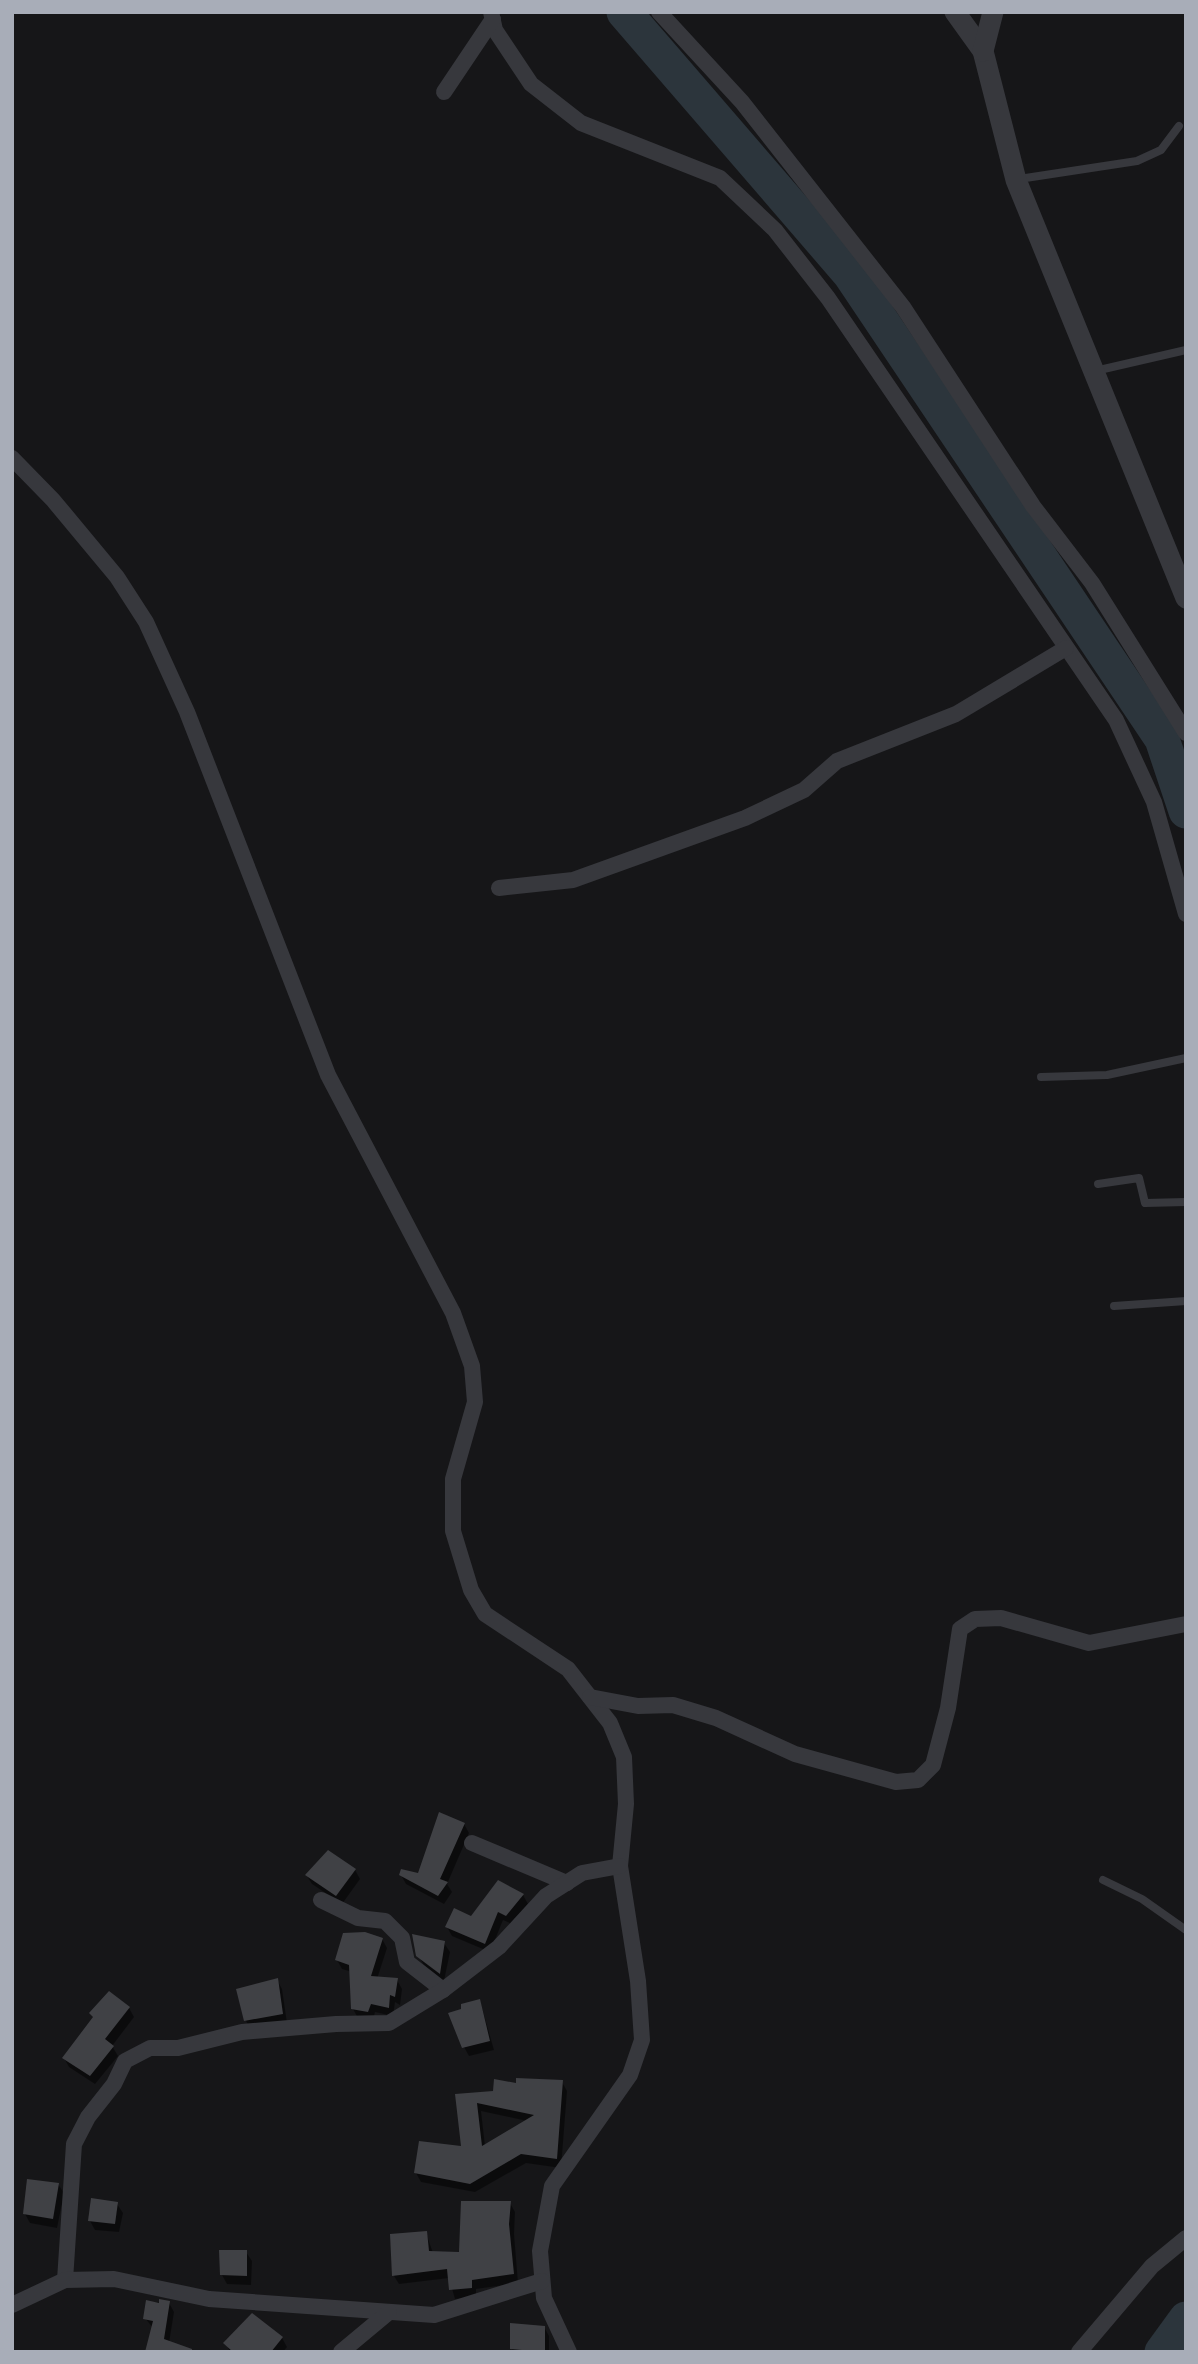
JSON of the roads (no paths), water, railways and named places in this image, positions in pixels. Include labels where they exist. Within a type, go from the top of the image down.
[{"type":"street","points":[[659,12],[742,102],[903,307],[1033,506],[1092,583],[1186,733]]},
{"type":"street","points":[[955,12],[983,51],[1016,180],[1186,598]]},
{"type":"street","points":[[983,51],[993,12]]},
{"type":"street","points":[[444,92],[492,16]]},
{"type":"street","points":[[492,16],[495,30],[531,85],[581,123],[720,178],[775,230],[828,298],[1116,720],[1154,802],[1186,914]]},
{"type":"street","points":[[12,458],[53,500],[117,577],[146,622],[187,712],[328,1075],[453,1313],[472,1366],[475,1402],[453,1479],[453,1531],[471,1590],[485,1614],[568,1669],[610,1723],[624,1757],[626,1804],[621,1866],[638,1981],[642,2040],[630,2076],[552,2186],[540,2251],[542,2281],[544,2298],[569,2352]]},
{"type":"street","points":[[499,888],[573,880],[745,818],[804,790],[837,761],[956,714],[1066,648]]},
{"type":"street","points":[[590,1697],[638,1706],[673,1705],[716,1718],[794,1754],[896,1782],[918,1780],[933,1765],[948,1708],[960,1629],[975,1619],[1001,1618],[1089,1643],[1186,1624]]},
{"type":"street","points":[[472,1843],[567,1883]]},
{"type":"street","points":[[65,2280],[74,2191],[74,2144],[88,2117],[114,2084],[125,2061],[150,2048],[177,2048],[242,2032],[336,2024],[389,2023],[443,1990],[499,1947],[547,1896],[582,1873],[621,1866]]},
{"type":"street","points":[[321,1900],[358,1918],[385,1921],[402,1938],[407,1962],[443,1990]]},
{"type":"street","points":[[1079,2352],[1152,2266],[1186,2238]]},
{"type":"street","points":[[12,2305],[65,2280],[114,2279],[209,2299],[435,2315],[542,2281]]},
{"type":"street","points":[[341,2352],[389,2312]]},
{"type":"lane","points":[[1016,180],[1138,161],[1161,150],[1179,126]]},
{"type":"lane","points":[[1095,371],[1186,350]]},
{"type":"lane","points":[[1041,1077],[1107,1075],[1186,1058]]},
{"type":"lane","points":[[1098,1184],[1139,1178],[1145,1203],[1186,1202]]},
{"type":"lane","points":[[1114,1306],[1186,1301]]},
{"type":"lane","points":[[1104,1880],[1142,1899],[1186,1930]]},
{"type":"waterway","points":[[624,12],[850,274],[1162,739],[1186,811]]},
{"type":"waterway","points":[[1162,2352],[1186,2319]]}]
